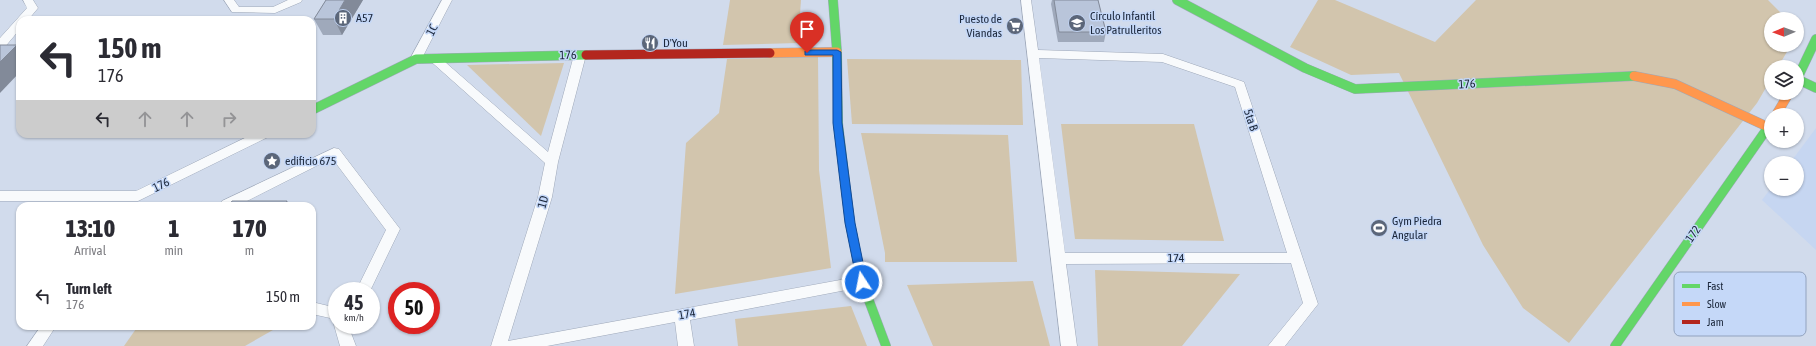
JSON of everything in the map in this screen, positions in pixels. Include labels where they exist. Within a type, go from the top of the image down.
[{"type":"street","points":[[229,0],[236,10],[275,10],[297,0]]},
{"type":"street","name":"1C","points":[[416,59],[447,0]]},
{"type":"street","points":[[833,0],[837,52],[838,123],[850,223],[862,282],[886,346]]},
{"type":"street","points":[[1026,0],[1069,346]]},
{"type":"street","name":"176","points":[[1177,0],[1305,68],[1356,89],[1639,76],[1675,84],[1764,122]]},
{"type":"street","points":[[24,16],[30,4]]},
{"type":"street","points":[[0,45],[16,27]]},
{"type":"street","points":[[1804,64],[1816,38]]},
{"type":"street","name":"176","points":[[316,108],[416,59],[580,55],[837,52]]},
{"type":"street","name":"5ta B","points":[[1033,54],[1163,58],[1240,85],[1311,304],[1276,346]]},
{"type":"street","name":"1D","points":[[499,346],[545,197],[552,162],[580,55]]},
{"type":"street","points":[[433,58],[552,162]]},
{"type":"street","points":[[1804,82],[1816,88]]},
{"type":"street","name":"172","points":[[1615,346],[1764,134]]},
{"type":"street","name":"176","points":[[0,196],[134,201],[256,138]]},
{"type":"street","points":[[233,202],[334,152],[393,229],[368,282]]},
{"type":"street","name":"174","points":[[1058,258],[1295,258]]},
{"type":"street","name":"174","points":[[514,346],[862,282]]},
{"type":"street","points":[[316,309],[328,311]]},
{"type":"street","points":[[682,315],[686,346]]},
{"type":"street","points":[[35,346],[46,330]]},
{"type":"street","points":[[346,334],[348,346]]},
{"type":"shaded area","points":[[730,0],[801,0],[798,43],[723,45]]},
{"type":"shaded area","points":[[1318,0],[1335,0],[1435,42],[1476,0],[1768,0],[1780,12],[1764,12],[1764,52],[1787,52],[1782,60],[1764,60],[1764,91],[1757,103],[1569,343],[1523,308],[1483,245],[1399,73],[1351,75],[1290,47]]},
{"type":"shaded area","points":[[818,57],[819,170],[831,268],[675,294],[686,143],[719,113],[727,59]]},
{"type":"shaded area","points":[[847,59],[1021,60],[1023,125],[852,124]]},
{"type":"shaded area","points":[[564,63],[541,136],[467,65]]},
{"type":"shaded area","points":[[1061,124],[1194,124],[1224,241],[1075,239]]},
{"type":"shaded area","points":[[1816,128],[1816,250],[1762,200],[1765,196],[1804,196],[1804,156],[1795,156],[1801,148],[1804,148],[1804,144]]},
{"type":"shaded area","points":[[861,133],[1008,135],[1017,262],[885,262],[885,253]]},
{"type":"shaded area","points":[[1095,270],[1240,274],[1182,346],[1098,346]]},
{"type":"shaded area","points":[[1033,281],[1050,346],[933,346],[907,285]]},
{"type":"shaded area","points":[[851,306],[867,346],[738,346],[735,319]]},
{"type":"shaded area","points":[[135,330],[273,330],[245,346],[124,346]]},
{"type":"building","points":[[326,0],[345,0],[334,19],[316,19],[316,16]]},
{"type":"building","name":"Círculo Infantil Los Patrulleritos","points":[[1054,0],[1098,0],[1106,32],[1059,32]]},
{"type":"building","points":[[0,45],[16,45],[16,46],[0,62]]},
{"type":"building","points":[[232,201],[287,201],[286,202]]},
{"type":"traffic: fast","points":[[833,0],[837,52],[838,123],[850,223],[862,282],[886,346]]},
{"type":"traffic: fast","points":[[1177,0],[1305,68],[1355,89],[1634,76]]},
{"type":"traffic: fast","points":[[1804,64],[1816,39]]},
{"type":"traffic: fast","points":[[316,108],[416,59],[586,55]]},
{"type":"traffic: fast","points":[[1804,82],[1816,88]]},
{"type":"traffic: fast","points":[[1615,346],[1764,133]]},
{"type":"traffic: slow","points":[[770,53],[837,52]]},
{"type":"traffic: slow","points":[[1634,76],[1675,84],[1764,125]]},
{"type":"traffic: slow","points":[[1780,108],[1785,100]]},
{"type":"traffic: jam","points":[[586,55],[770,53]]},
{"type":"place","name":"A57","points":[[343,18]]},
{"type":"place","name":"Círculo Infantil Los Patrulleritos","points":[[1077,23]]},
{"type":"place","name":"Puesto de Viandas","points":[[1015,26]]},
{"type":"place","name":"D'You","points":[[650,43]]},
{"type":"place","name":"edificio 675","points":[[272,161]]},
{"type":"place","name":"Gym Piedra Angular","points":[[1379,228]]},
{"type":"route","points":[[807,53],[837,52],[838,123],[846,199],[862,282]]}]
